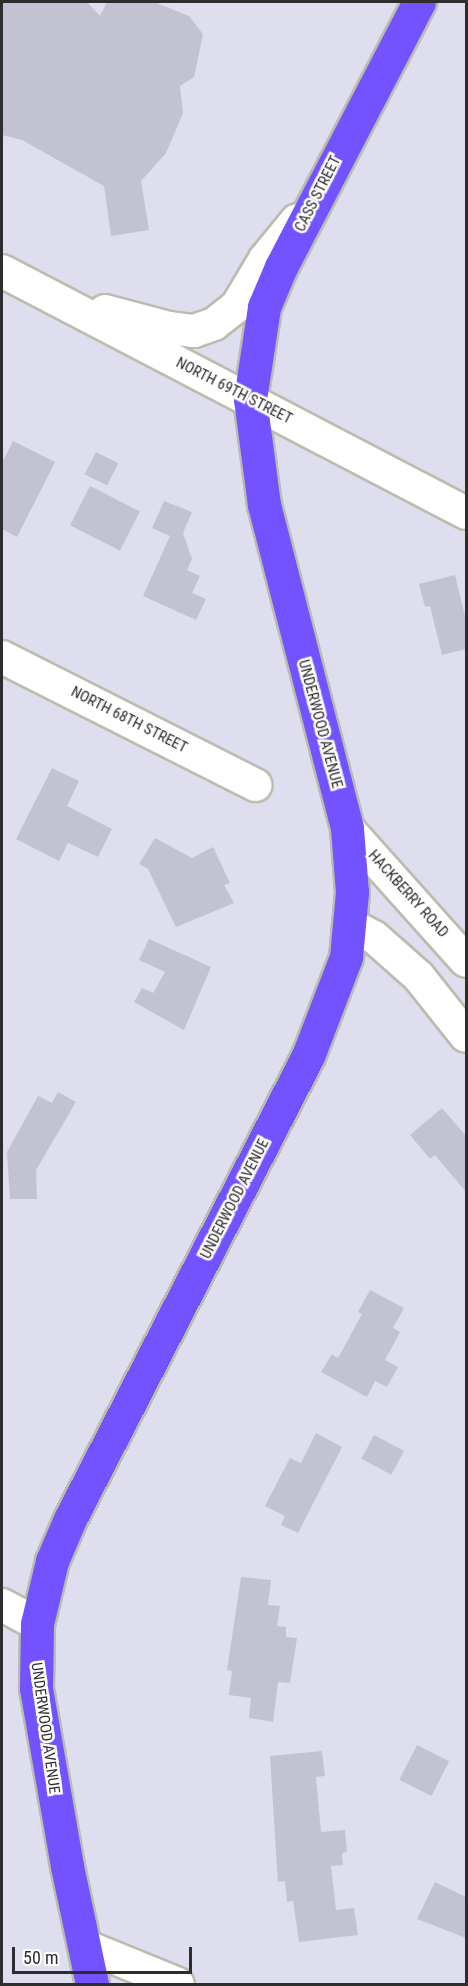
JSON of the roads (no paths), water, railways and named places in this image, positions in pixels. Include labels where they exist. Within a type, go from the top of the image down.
[{"type":"main road","name":"CASS STREET","points":[[250,399],[264,307],[316,196],[419,2]]},
{"type":"main road","name":"UNDERWOOD AVENUE","points":[[92,1984],[67,1866],[36,1688],[37,1624],[52,1561],[70,1519],[315,1041],[340,982],[351,924],[347,828],[264,505],[250,399]]},
{"type":"street","points":[[68,306],[125,314],[169,328],[194,331],[214,324],[237,306],[265,259],[316,196]]},
{"type":"street","name":"NORTH 69TH STREET","points":[[2,271],[466,513]]},
{"type":"street","name":"NORTH 68TH STREET","points":[[2,657],[255,785]]},
{"type":"street","name":"HACKBERRY ROAD","points":[[347,828],[466,961]]},
{"type":"street","points":[[351,924],[374,937],[419,976],[466,1036]]},
{"type":"street","points":[[2,1605],[37,1624]]},
{"type":"street","points":[[85,1946],[178,1984]]}]
